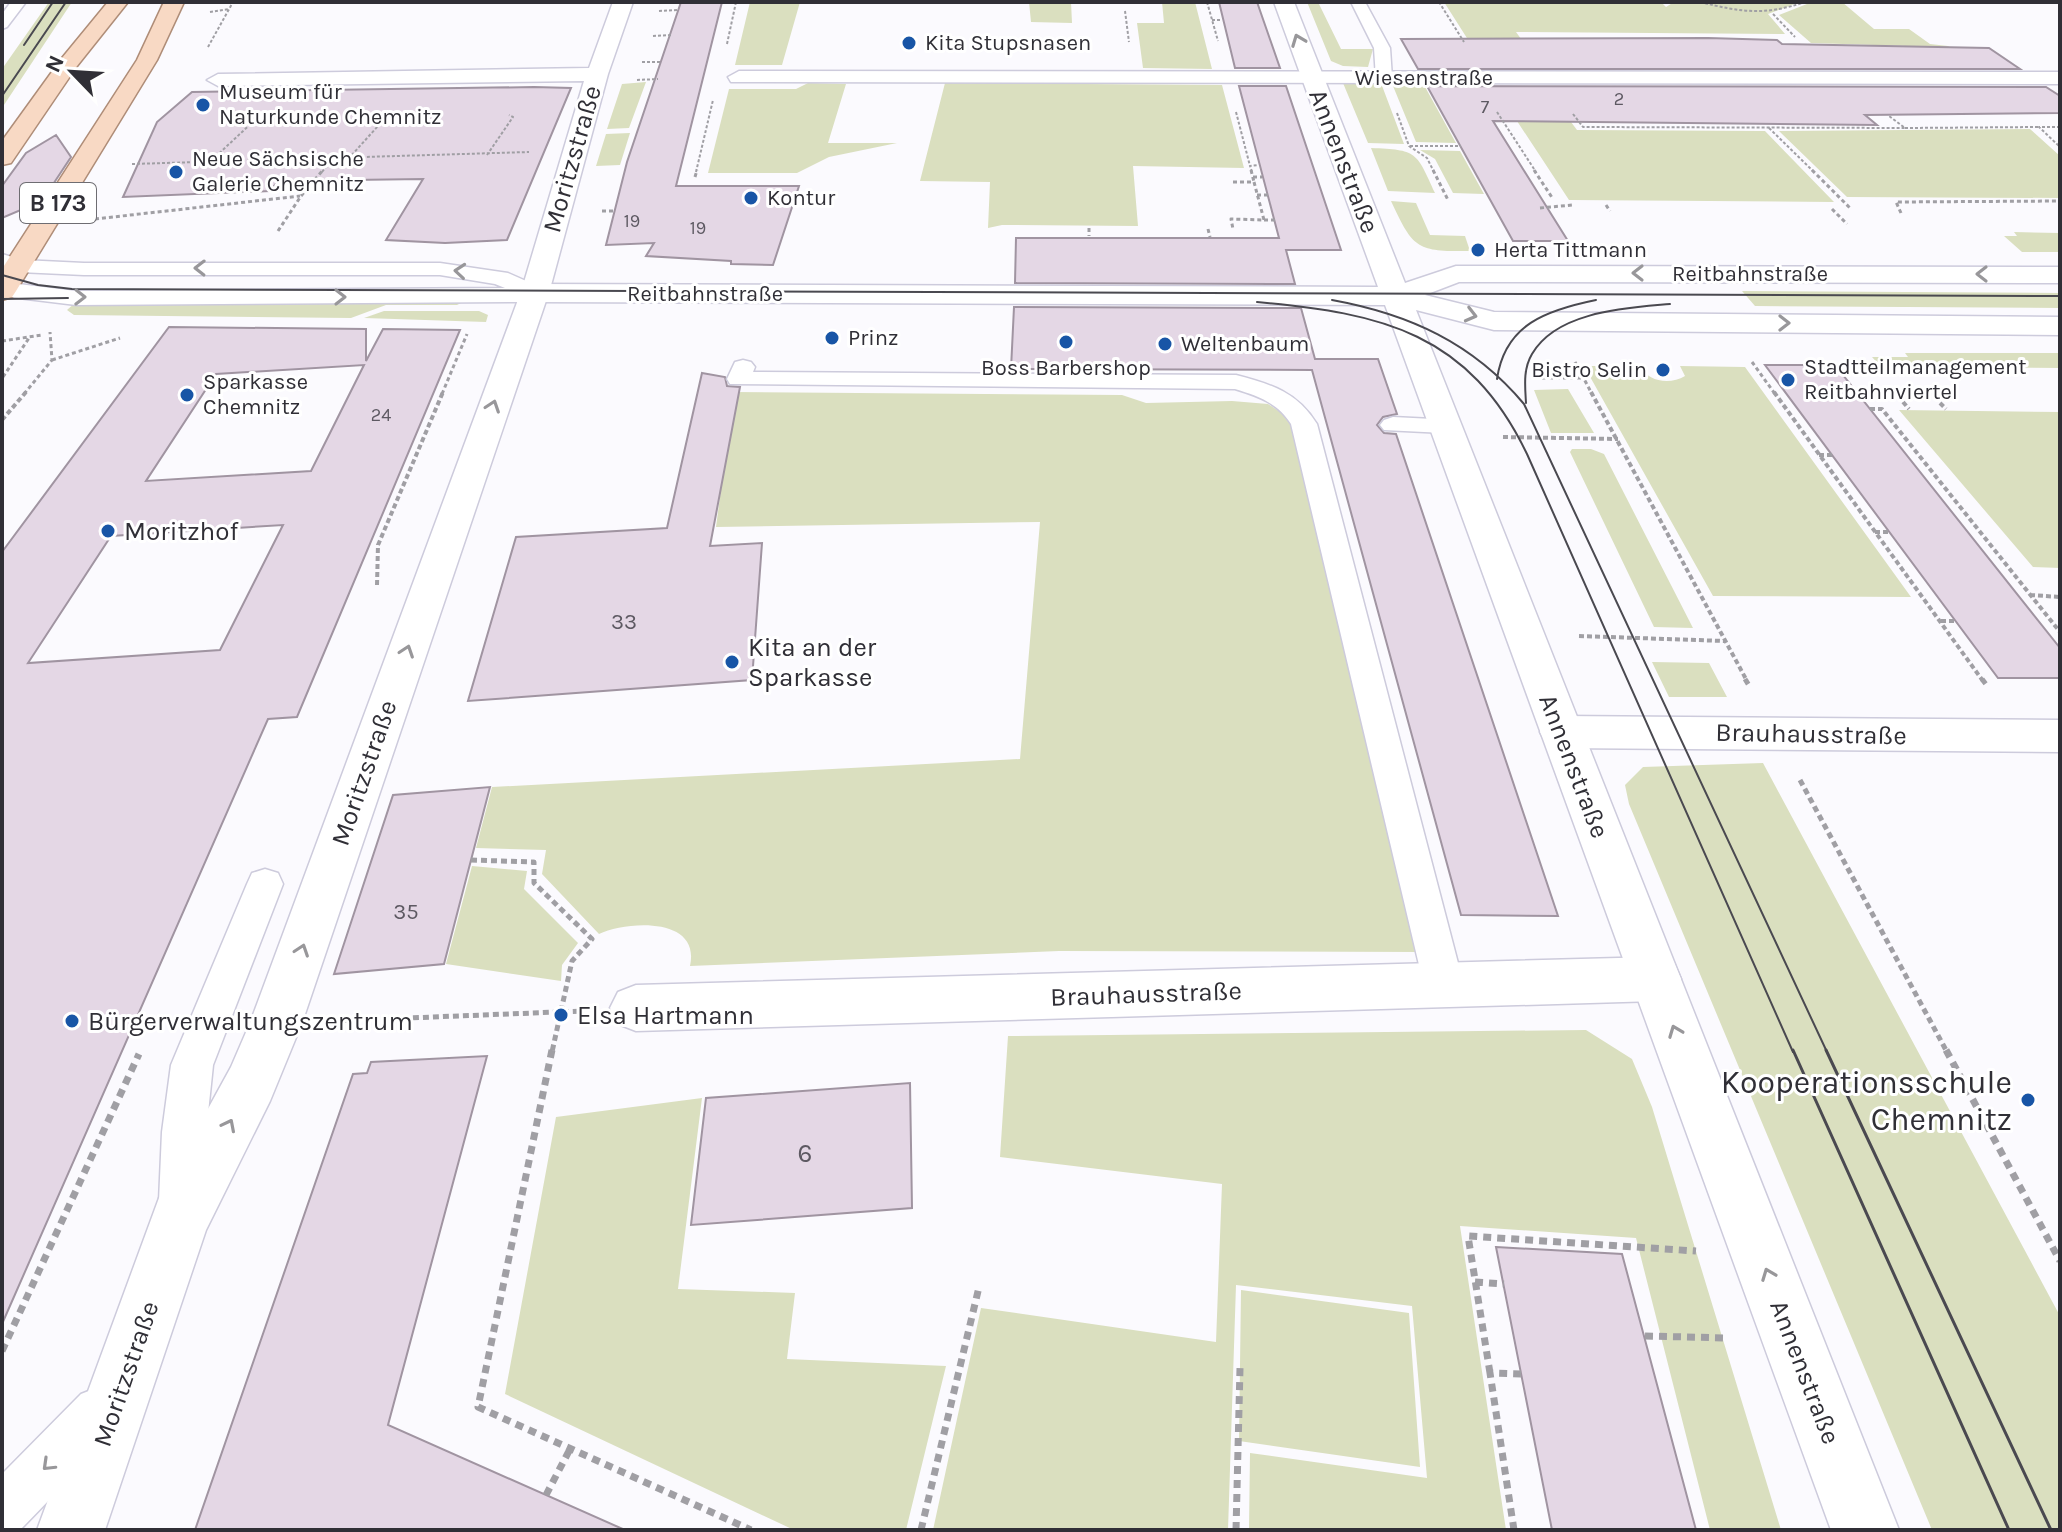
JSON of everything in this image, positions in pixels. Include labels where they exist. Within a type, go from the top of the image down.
[{"type":"main road","name":"B 173","points":[[2,158],[69,62],[118,2]]},
{"type":"main road","name":"B 173","points":[[6,279],[147,60],[174,2]]},
{"type":"street","name":"Moritzstraße","points":[[71,1530],[180,1219],[251,1083],[276,1023],[534,293],[597,74],[623,2]]},
{"type":"street","name":"Annenstraße","points":[[1284,2],[1865,1530]]},
{"type":"street","points":[[218,80],[597,74]]},
{"type":"street","name":"Wiesenstraße","points":[[739,77],[2060,78]]},
{"type":"street","name":"Reitbahnstraße","points":[[1395,296],[1456,274],[2060,275]]},
{"type":"street","name":"Reitbahnstraße","points":[[534,293],[1395,296],[1494,321],[2060,326]]},
{"type":"street","name":"Brauhausstraße","points":[[1561,732],[2042,736]]},
{"type":"street","name":"Brauhausstraße","points":[[636,1008],[1656,979]]},
{"type":"lane","points":[[2,24],[19,2]]},
{"type":"lane","points":[[1358,2],[1382,48],[1384,78]]},
{"type":"lane","points":[[6,279],[76,298],[502,297],[534,293]]},
{"type":"lane","points":[[743,367],[739,379],[1236,382],[1270,392],[1295,407],[1304,424],[1444,986]]},
{"type":"lane","points":[[1393,425],[1444,425]]},
{"type":"lane","points":[[180,1219],[184,1132],[192,1065],[265,884]]},
{"type":"lane","points":[[2,1510],[60,1454],[121,1388]]},
{"type":"path","points":[[1700,2],[1755,14],[1773,14],[1805,2]]},
{"type":"path","points":[[1125,11],[1129,45]]},
{"type":"path","points":[[1773,14],[1795,37]]},
{"type":"path","points":[[1212,20],[1222,20]]},
{"type":"path","points":[[1384,78],[1409,146],[1427,158],[1448,200]]},
{"type":"path","points":[[1493,107],[1553,199]]},
{"type":"path","points":[[487,156],[513,117],[504,111]]},
{"type":"path","points":[[276,234],[301,196],[326,167],[350,157],[391,112],[375,113]]},
{"type":"path","points":[[1246,112],[1236,112],[1264,220]]},
{"type":"path","points":[[211,160],[254,118],[268,114]]},
{"type":"path","points":[[1896,121],[1905,128]]},
{"type":"path","points":[[1731,122],[1736,127]]},
{"type":"path","points":[[1825,122],[1831,127]]},
{"type":"path","points":[[1599,127],[2060,127]]},
{"type":"path","points":[[1768,127],[1851,209]]},
{"type":"path","points":[[2039,127],[2060,147]]},
{"type":"path","points":[[1245,145],[1255,145]]},
{"type":"path","points":[[1409,146],[1461,146]]},
{"type":"path","points":[[138,163],[487,156],[535,152]]},
{"type":"path","points":[[1250,166],[1258,165]]},
{"type":"path","points":[[1233,182],[1262,177]]},
{"type":"path","points":[[1533,185],[1543,185]]},
{"type":"path","points":[[1257,195],[1269,195]]},
{"type":"path","points":[[89,219],[301,196]]},
{"type":"path","points":[[1901,213],[1896,202],[2059,201]]},
{"type":"path","points":[[1540,208],[1572,205]]},
{"type":"path","points":[[1606,205],[1610,211]]},
{"type":"path","points":[[1832,209],[1847,224]]},
{"type":"path","points":[[1233,229],[1231,219],[1276,220]]},
{"type":"path","points":[[1089,228],[1089,236]]},
{"type":"path","points":[[1208,229],[1210,237]]},
{"type":"path","points":[[1723,323],[1940,621],[2042,736]]},
{"type":"path","points":[[376,597],[378,545],[470,326]]},
{"type":"path","points":[[3,377],[30,336]]},
{"type":"path","points":[[1568,358],[1578,363],[2060,1261]]},
{"type":"path","points":[[1535,378],[1586,378]]},
{"type":"path","points":[[1903,402],[1909,409]]},
{"type":"path","points":[[1940,403],[1946,409]]},
{"type":"path","points":[[1870,409],[1882,409],[2060,632]]},
{"type":"path","points":[[1503,437],[1619,439]]},
{"type":"path","points":[[1819,455],[1833,455]]},
{"type":"path","points":[[1875,532],[1890,532]]},
{"type":"path","points":[[2030,595],[2060,597]]},
{"type":"path","points":[[1940,621],[1956,621]]},
{"type":"path","points":[[1524,635],[1726,641]]},
{"type":"path","points":[[471,860],[534,862],[534,883],[592,939],[572,961],[559,1012],[478,1407],[751,1530]]},
{"type":"path","points":[[276,1023],[636,1008]]},
{"type":"path","points":[[2,1351],[142,1048]]},
{"type":"path","points":[[1514,1530],[1468,1236],[1760,1255]]},
{"type":"path","points":[[1475,1282],[1504,1284]]},
{"type":"path","points":[[921,1530],[979,1287]]},
{"type":"path","points":[[1645,1336],[1792,1339]]},
{"type":"path","points":[[1236,1530],[1240,1368]]},
{"type":"path","points":[[1490,1373],[1521,1374]]},
{"type":"path","points":[[546,1495],[570,1449]]},
{"type":"green space","points":[[49,2],[72,2],[2,108],[2,69]]},
{"type":"green space","points":[[750,2],[800,2],[782,65],[735,65]]},
{"type":"green space","points":[[1029,2],[1071,2],[1072,23],[1031,22]]},
{"type":"green space","points":[[1162,2],[1195,2],[1212,69],[1143,68],[1137,23],[1164,23]]},
{"type":"green space","points":[[1307,2],[1318,2],[1341,49],[1373,49],[1368,67],[1343,66],[1331,61]]},
{"type":"green space","points":[[1444,2],[1661,2],[1666,7],[1674,2],[1800,2],[1768,14],[1785,34],[1516,32],[1542,68],[1486,68]]},
{"type":"green space","points":[[1812,2],[1842,2],[1874,29],[1909,29],[1930,44],[1948,46],[1980,69],[1928,63],[1907,46],[1811,43],[1779,15]]},
{"type":"green space","points":[[646,82],[629,128],[607,129],[622,84]]},
{"type":"green space","points":[[808,83],[846,84],[828,143],[897,143],[829,157],[797,173],[708,173],[729,89],[796,89]]},
{"type":"green space","points":[[945,83],[1222,85],[1244,168],[1133,166],[1138,226],[1002,225],[988,228],[990,182],[920,181]]},
{"type":"green space","points":[[1343,83],[1381,83],[1404,144],[1368,143]]},
{"type":"green space","points":[[1424,85],[1456,143],[1416,142],[1393,86]]},
{"type":"green space","points":[[1494,86],[1544,86],[1577,130],[1765,131],[1834,202],[1569,200]]},
{"type":"green space","points":[[2030,129],[2060,156],[2060,198],[1847,197],[1779,131]]},
{"type":"green space","points":[[630,133],[620,165],[596,166],[606,134]]},
{"type":"green space","points":[[1371,148],[1398,150],[1413,156],[1419,161],[1435,193],[1388,191]]},
{"type":"green space","points":[[1420,150],[1460,151],[1484,194],[1453,193],[1435,159]]},
{"type":"green space","points":[[1391,201],[1416,203],[1430,235],[1465,236],[1470,251],[1438,250],[1418,244],[1405,229]]},
{"type":"green space","points":[[2014,232],[2060,233],[2060,252],[2022,252],[2004,236],[2017,236]]},
{"type":"green space","points":[[1742,291],[2060,293],[2060,308],[1755,306]]},
{"type":"green space","points":[[467,300],[457,305],[386,305],[351,318],[74,315],[67,310],[76,302]]},
{"type":"green space","points":[[384,311],[479,311],[488,315],[486,322],[364,318]]},
{"type":"green space","points":[[1905,353],[2060,353],[2060,368],[1881,367],[1872,357],[1908,357]]},
{"type":"green space","points":[[1584,366],[1640,366],[1648,376],[1666,381],[1685,376],[1680,366],[1745,367],[1911,597],[1713,596]]},
{"type":"green space","points":[[1568,389],[1594,433],[1551,433],[1534,390]]},
{"type":"green space","points":[[734,392],[1122,395],[1146,403],[1232,401],[1268,404],[1291,419],[1422,952],[1059,951],[690,966],[690,950],[684,938],[673,930],[643,925],[626,926],[599,934],[542,874],[546,850],[476,848],[492,787],[1020,759],[1040,522],[716,527]]},
{"type":"green space","points":[[1899,410],[2060,412],[2060,568],[2033,567]]},
{"type":"green space","points":[[1572,449],[1591,449],[1604,454],[1693,628],[1654,627],[1570,452]]},
{"type":"green space","points":[[1652,662],[1709,663],[1727,697],[1669,697]]},
{"type":"green space","points":[[1763,763],[2060,1316],[2060,1530],[1932,1530],[1629,804],[1625,785],[1643,767]]},
{"type":"green space","points":[[472,866],[527,871],[524,889],[578,943],[562,965],[561,981],[446,964]]},
{"type":"green space","points":[[1586,1030],[1632,1059],[1652,1107],[1781,1530],[1710,1530],[1636,1238],[1460,1226],[1506,1530],[1249,1530],[1250,1453],[1427,1478],[1412,1306],[1236,1285],[1228,1530],[933,1530],[981,1308],[1216,1342],[1222,1184],[1000,1157],[1008,1036]]},
{"type":"green space","points":[[702,1098],[678,1289],[795,1293],[787,1359],[946,1366],[906,1530],[794,1530],[505,1394],[556,1117]]},
{"type":"green space","points":[[1241,1290],[1409,1313],[1420,1467],[1239,1441]]},
{"type":"building","points":[[681,2],[722,2],[676,186],[799,186],[773,265],[646,256],[654,243],[606,245],[627,162]]},
{"type":"building","points":[[1219,2],[1257,2],[1280,68],[1235,68]]},
{"type":"building","points":[[1401,39],[1777,40],[1782,44],[1989,48],[2020,69],[1418,69]]},
{"type":"building","points":[[1239,86],[1286,86],[1341,250],[1286,250],[1295,284],[1015,283],[1016,238],[1279,238]]},
{"type":"building","points":[[1427,86],[2046,87],[2060,96],[2060,113],[1865,115],[1877,125],[1493,121],[1568,241],[1513,241]]},
{"type":"building","points":[[571,88],[507,240],[445,243],[386,240],[423,179],[278,181],[270,191],[123,197],[157,122],[192,92]]},
{"type":"building","points":[[56,135],[71,157],[42,201],[2,218],[2,186],[26,153]]},
{"type":"building","points":[[1014,307],[1301,308],[1315,359],[1378,359],[1397,414],[1383,417],[1377,425],[1384,433],[1396,434],[1558,916],[1461,915],[1312,370],[1011,369]]},
{"type":"building","points":[[169,327],[366,329],[366,361],[383,329],[460,330],[297,717],[268,719],[2,1324],[2,552]],"holes":[[[364,365],[311,471],[146,481],[216,374]],[[283,525],[220,650],[28,663],[111,536]]]},
{"type":"building","points":[[1765,365],[1835,365],[2060,648],[2060,678],[1998,678]]},
{"type":"building","points":[[702,373],[725,377],[727,386],[740,387],[710,546],[762,543],[752,680],[468,701],[516,537],[667,528]]},
{"type":"building","points":[[490,787],[444,964],[334,974],[393,795]]},
{"type":"building","points":[[487,1056],[388,1425],[625,1530],[195,1530],[353,1074],[367,1073],[371,1062]]},
{"type":"building","points":[[910,1083],[912,1208],[691,1225],[706,1098]]},
{"type":"building","points":[[1496,1247],[1622,1254],[1696,1530],[1552,1530]]},
{"type":"tram line","points":[[24,45],[53,2]]},
{"type":"tram line","points":[[2,96],[66,2]]},
{"type":"tram line","points":[[2,275],[38,285],[72,289],[2060,296]]},
{"type":"tram line","points":[[2,299],[68,298]]},
{"type":"tram line","points":[[1332,300],[1387,314],[1438,334],[1497,377]]},
{"type":"tram line","points":[[1497,377],[1509,345],[1519,332],[1545,315],[1596,300]]},
{"type":"tram line","points":[[1257,302],[1344,313],[1417,337],[1449,356],[1478,381],[1504,413],[1527,454],[1793,1052]]},
{"type":"tram line","points":[[1526,403],[1525,378],[1529,360],[1543,340],[1558,329],[1594,314],[1670,304]]},
{"type":"tram line","points":[[1497,377],[1524,404],[1827,1052]]},
{"type":"tram line","points":[[1793,1050],[2009,1530]]},
{"type":"tram line","points":[[1826,1050],[2051,1530]]},
{"type":"place","name":"Kita Stupsnasen","points":[[909,43]]},
{"type":"place","name":"Museum für Naturkunde Chemnitz","points":[[203,105]]},
{"type":"place","name":"Neue Sächsische Galerie Chemnitz","points":[[176,172]]},
{"type":"place","name":"Kontur","points":[[751,198]]},
{"type":"place","name":"Herta Tittmann","points":[[1478,250]]},
{"type":"place","name":"Prinz","points":[[832,338]]},
{"type":"place","name":"Boss Barbershop","points":[[1066,342]]},
{"type":"place","name":"Weltenbaum","points":[[1165,344]]},
{"type":"place","name":"Bistro Selin","points":[[1663,370]]},
{"type":"place","name":"Stadtteilmanagement Reitbahnviertel","points":[[1788,380]]},
{"type":"place","name":"Sparkasse Chemnitz","points":[[187,395]]},
{"type":"place","name":"Moritzhof","points":[[108,531]]},
{"type":"place","name":"Kita an der Sparkasse","points":[[732,662]]},
{"type":"place","name":"Elsa Hartmann","points":[[561,1015]]},
{"type":"place","name":"Bürgerverwaltungszentrum","points":[[72,1021]]},
{"type":"place","name":"Kooperationsschule Chemnitz","points":[[2028,1100]]}]
